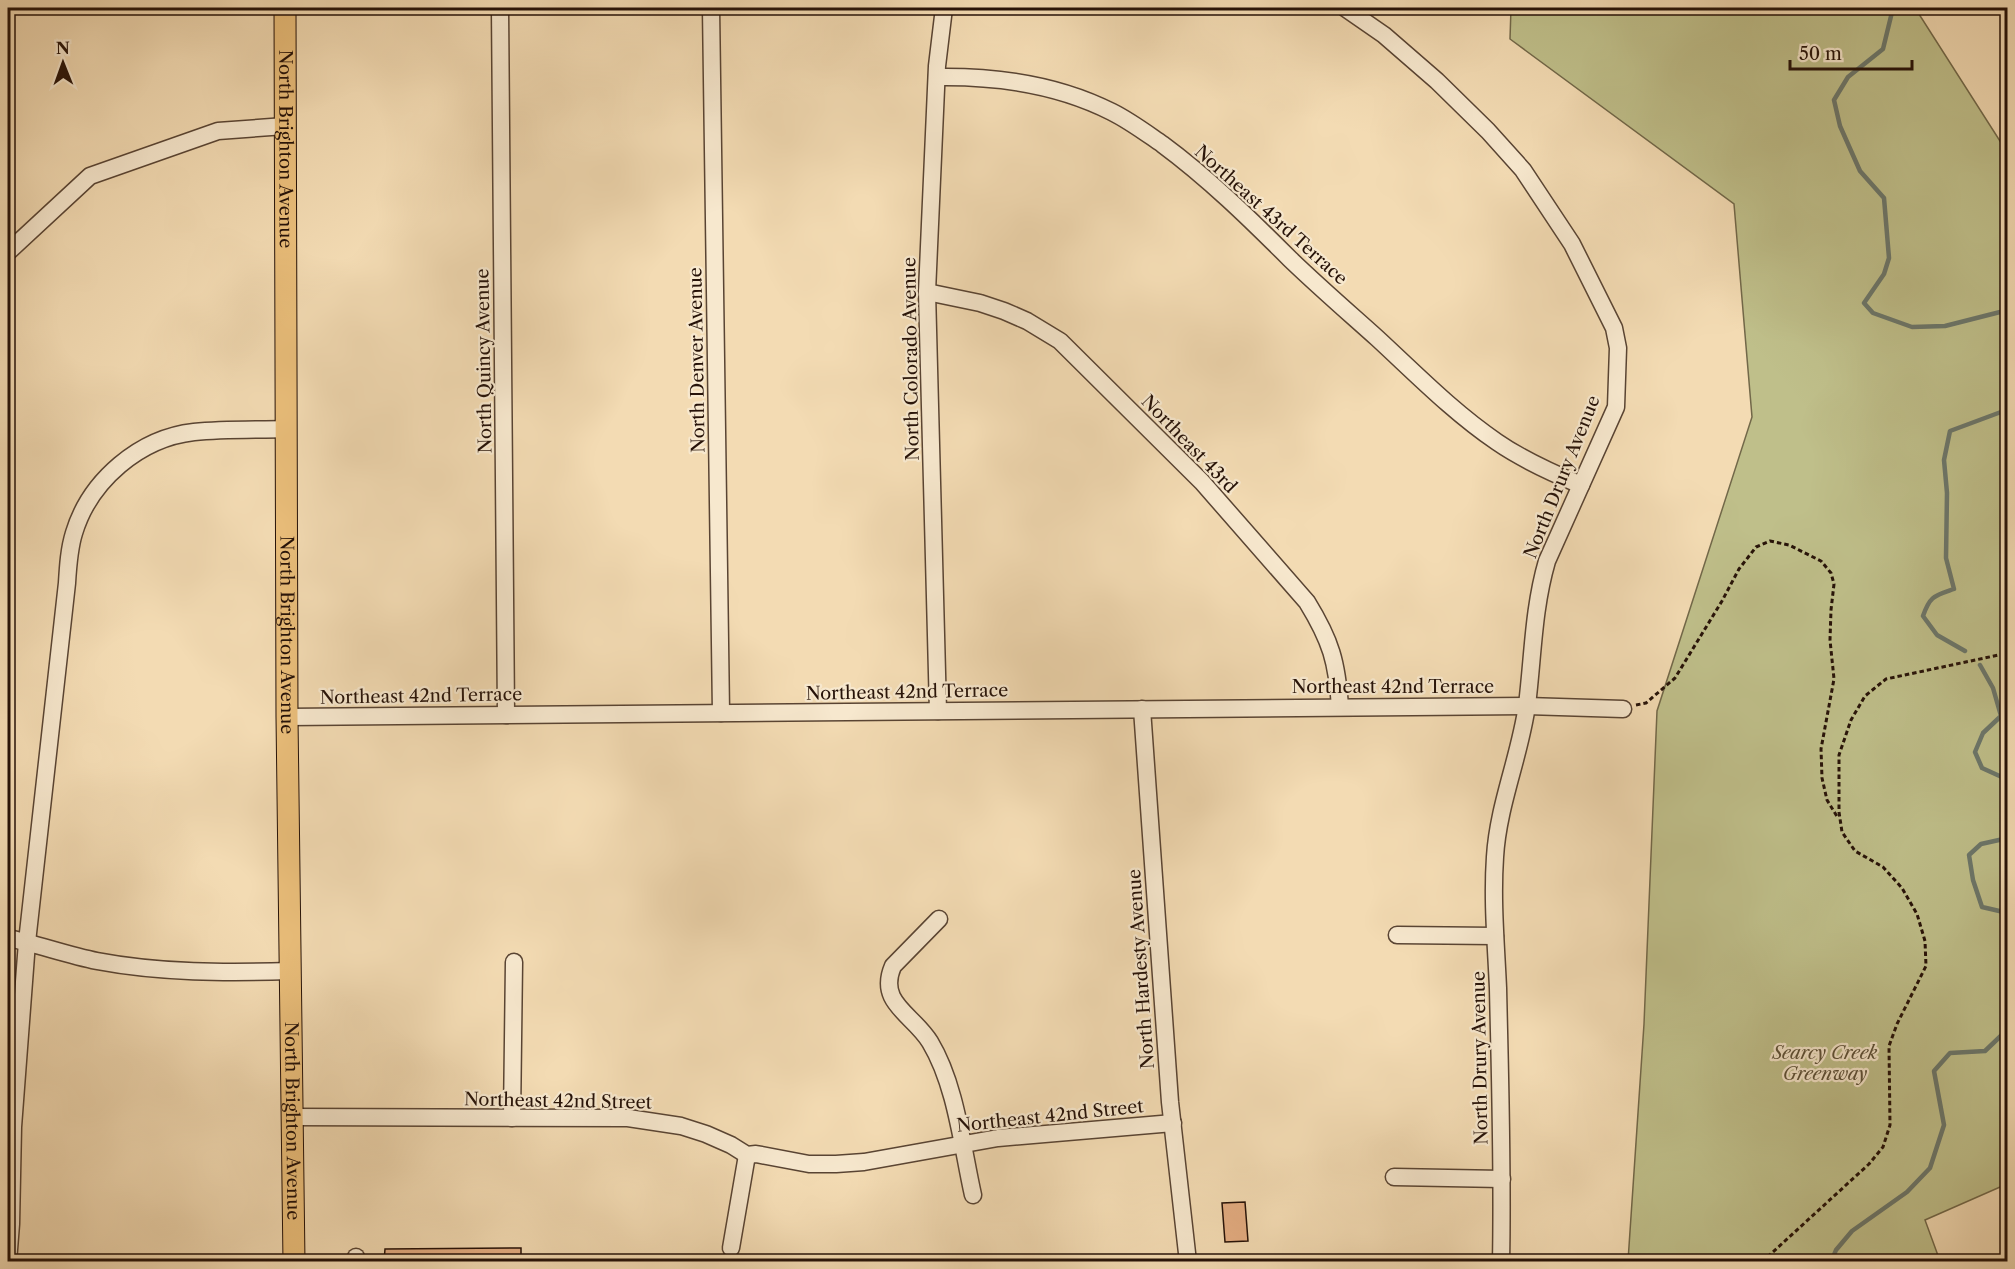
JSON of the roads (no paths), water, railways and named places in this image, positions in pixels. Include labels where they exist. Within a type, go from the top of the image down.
[{"type":"main road","name":"North Brighton Avenue","points":[[285,8],[287,717],[294,1262]]},
{"type":"street","name":"North Quincy Avenue","points":[[500,8],[506,715]]},
{"type":"street","name":"North Denver Avenue","points":[[711,8],[721,713]]},
{"type":"street","name":"North Colorado Avenue","points":[[938,711],[927,292],[937,77],[944,8]]},
{"type":"street","name":"North Drury Avenue","points":[[1345,8],[1383,35],[1437,81],[1488,131],[1523,170],[1572,244],[1594,285],[1614,328],[1618,348],[1616,407],[1547,561],[1543,576],[1536,605],[1527,705],[1502,812],[1495,853],[1493,895],[1497,953],[1502,1179],[1501,1262]]},
{"type":"street","name":"Northeast 43rd Terrace","points":[[937,77],[973,76],[1044,87],[1078,97],[1132,123],[1184,160],[1233,202],[1290,259],[1456,411],[1497,442],[1538,467],[1581,486]]},
{"type":"street","points":[[8,252],[90,176],[218,131],[285,126]]},
{"type":"street","name":"Northeast 43rd","points":[[927,292],[980,303],[1004,311],[1028,321],[1060,341],[1194,473],[1307,602],[1316,616],[1330,645],[1337,669],[1340,707]]},
{"type":"street","points":[[8,1262],[13,1127],[27,942],[67,583],[68,556],[74,531],[84,508],[98,487],[115,469],[146,447],[194,432],[286,429]]},
{"type":"street","points":[[1527,705],[1623,709]]},
{"type":"street","name":"Northeast 42nd Terrace","points":[[287,717],[1527,705]]},
{"type":"street","name":"North Hardesty Avenue","points":[[1142,709],[1173,1123],[1188,1262]]},
{"type":"street","points":[[939,919],[893,966],[888,986],[896,1005],[914,1021],[928,1038],[939,1057],[947,1077],[973,1196]]},
{"type":"street","points":[[1397,935],[1495,936]]},
{"type":"street","points":[[8,938],[96,961],[147,967],[199,971],[290,971]]},
{"type":"street","points":[[512,1118],[514,962]]},
{"type":"street","name":"Northeast 42nd Street","points":[[292,1117],[628,1118],[654,1121],[706,1134],[747,1155],[756,1154],[809,1164],[864,1162],[998,1138],[1173,1123]]},
{"type":"street","points":[[731,1248],[747,1155]]},
{"type":"street","points":[[1394,1177],[1502,1179]]},
{"type":"waterway","points":[[1893,8],[1883,49],[1848,77],[1834,100],[1840,126],[1860,171],[1884,198],[1889,258],[1884,274],[1864,303],[1873,313],[1912,327],[1945,326],[2008,310]]},
{"type":"waterway","points":[[1965,651],[1937,635],[1923,616],[1928,604],[1934,598],[1954,589],[1946,558],[1947,493],[1944,460],[1950,431],[2001,412],[2008,406]]},
{"type":"waterway","points":[[1980,665],[1993,688],[2001,716],[1983,733],[1975,752],[1982,768],[2008,782]]},
{"type":"waterway","points":[[2008,838],[1981,844],[1969,855],[1973,880],[1982,907],[2008,913]]},
{"type":"waterway","points":[[1831,1262],[1836,1250],[1852,1231],[1907,1192],[1930,1168],[1944,1125],[1934,1071],[1950,1053],[1985,1051],[2008,1029]]},
{"type":"park label","name":"Searcy Creek Greenway","points":[[1825,1063]]}]
